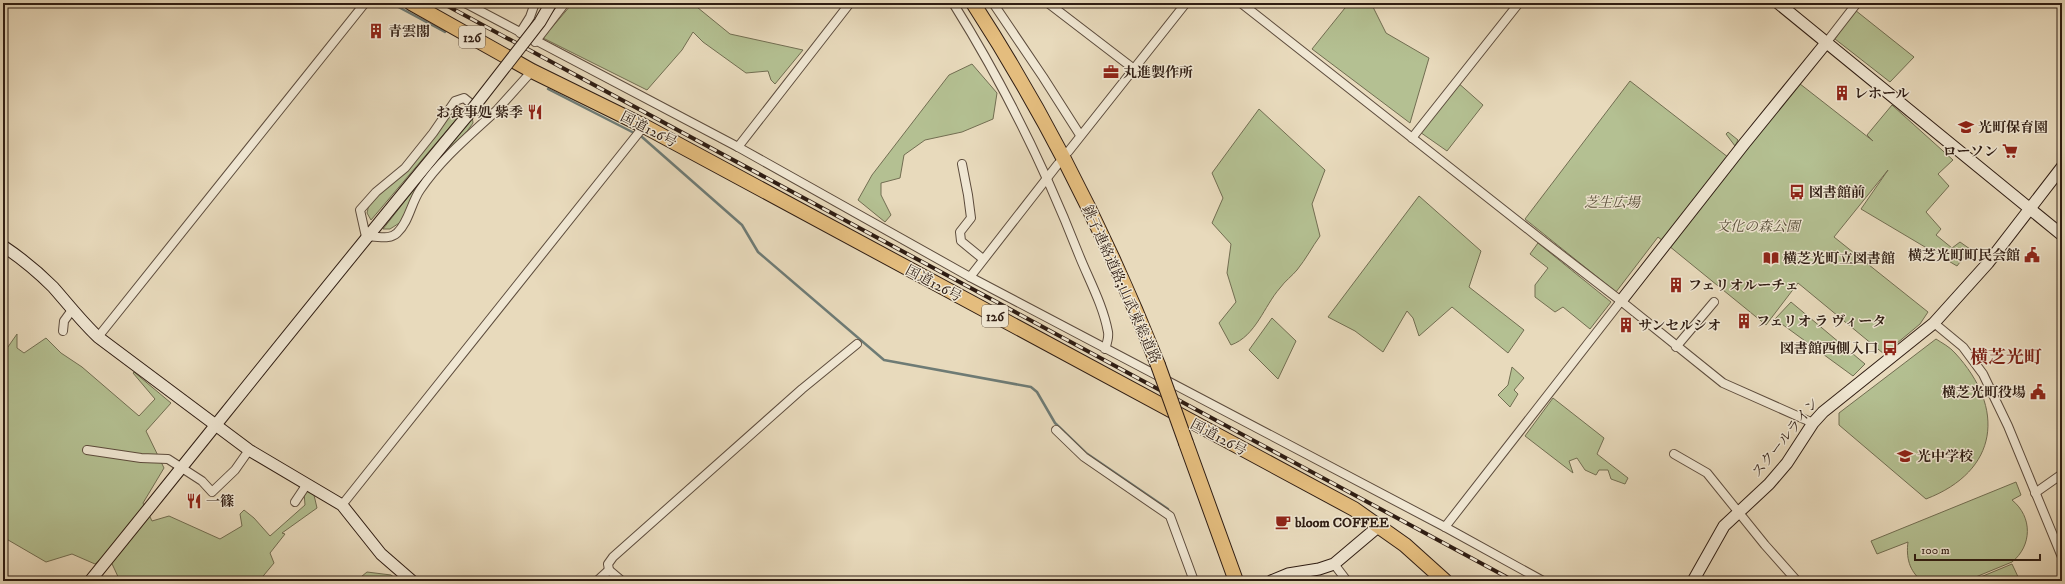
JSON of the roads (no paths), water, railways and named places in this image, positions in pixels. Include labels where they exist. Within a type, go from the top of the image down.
[{"type":"highway","name":"国道126号","points":[[411,3],[532,70],[639,132],[1354,509],[1405,546],[1445,581]]},
{"type":"highway","name":"銚子連絡道路;山武東総道路","points":[[973,3],[1017,74],[1053,138],[1117,267],[1158,365],[1236,581]]},
{"type":"street","points":[[98,337],[365,3]]},
{"type":"street","points":[[465,3],[535,42],[738,147],[970,278],[1445,527],[1543,581]]},
{"type":"street","points":[[520,33],[530,18],[534,3]]},
{"type":"street","points":[[90,581],[216,426],[366,237],[467,116],[540,22],[551,3]]},
{"type":"street","points":[[535,42],[565,3]]},
{"type":"street","points":[[738,147],[850,3]]},
{"type":"street","points":[[953,3],[1005,94],[1048,178],[1102,313],[1108,332],[1105,349]]},
{"type":"street","points":[[993,3],[1080,135]]},
{"type":"street","points":[[1048,3],[1134,69]]},
{"type":"street","points":[[1068,152],[1186,3]]},
{"type":"street","points":[[1241,3],[1621,301],[1676,347],[1723,383],[1812,423]]},
{"type":"street","points":[[1412,138],[1519,3]]},
{"type":"street","points":[[1778,3],[2062,235]]},
{"type":"street","points":[[1445,527],[1744,144],[1857,3]]},
{"type":"street","points":[[366,237],[372,236],[389,238],[397,233],[404,225],[419,191],[427,180],[465,139],[491,115],[532,70]]},
{"type":"street","points":[[366,237],[360,210],[376,192],[405,168],[433,133],[455,101],[464,98],[480,111],[491,115]]},
{"type":"street","points":[[342,505],[639,132]]},
{"type":"street","points":[[962,164],[971,218],[960,232],[960,241],[983,259]]},
{"type":"street","points":[[970,278],[983,259],[1058,164]]},
{"type":"street","name":"スクールライン","points":[[1693,581],[1719,533],[1769,484],[1788,463],[1812,423],[1840,396],[1934,323],[1988,263],[2062,168]]},
{"type":"street","points":[[3,246],[33,269],[52,287],[98,337],[249,450],[342,505],[381,554],[412,581]]},
{"type":"street","points":[[1676,347],[1714,302]]},
{"type":"street","points":[[63,331],[64,321],[72,310]]},
{"type":"street","points":[[1934,323],[1963,347],[1983,374],[2008,426],[2062,557]]},
{"type":"street","points":[[622,581],[609,570],[608,564],[613,557],[802,389],[856,344]]},
{"type":"street","points":[[1056,430],[1084,457],[1170,516],[1194,581]]},
{"type":"street","points":[[87,450],[142,458],[168,459],[202,482],[212,492],[235,470],[249,450]]},
{"type":"street","points":[[1674,454],[1707,473],[1765,545],[1797,581]]},
{"type":"street","points":[[2035,493],[2062,474]]},
{"type":"street","points":[[296,502],[307,484]]},
{"type":"street","points":[[1271,581],[1288,574],[1334,564],[1379,526]]},
{"type":"street","points":[[1334,564],[1347,581]]},
{"type":"street","points":[[597,581],[609,570]]},
{"type":"waterway","points":[[391,3],[445,32]]},
{"type":"waterway","points":[[548,89],[642,137],[742,225],[758,252],[884,360],[1031,387],[1037,392],[1055,423],[1086,453],[1168,509]]},
{"type":"railway","points":[[442,3],[1514,581]]},
{"type":"place","name":"青雲閣","points":[[376,31]]},
{"type":"place","name":"丸進製作所","points":[[1111,72]]},
{"type":"place","name":"レホール","points":[[1842,93]]},
{"type":"place","name":"お食事処 紫季","points":[[535,112]]},
{"type":"place","name":"光町保育園","points":[[1966,127]]},
{"type":"place","name":"ローソン","points":[[2010,151]]},
{"type":"place","name":"図書館前","points":[[1797,192]]},
{"type":"place","name":"横芝光町町民会館","points":[[2032,255]]},
{"type":"place","name":"横芝光町立図書館","points":[[1771,258]]},
{"type":"place","name":"フェリオルーチェ","points":[[1676,285]]},
{"type":"place","name":"フェリオ ラ ヴィータ","points":[[1744,321]]},
{"type":"place","name":"サンセルシオ","points":[[1626,325]]},
{"type":"place","name":"図書館西側入口","points":[[1890,348]]},
{"type":"place","name":"横芝光町役場","points":[[2038,392]]},
{"type":"place","name":"光中学校","points":[[1905,456]]},
{"type":"place","name":"一篠","points":[[194,501]]},
{"type":"place","name":"bloom COFFEE","points":[[1283,522]]},
{"type":"district","name":"横芝光町","points":[[2006,357]]},
{"type":"park label","name":"芝生広場","points":[[1612,202]]},
{"type":"park label","name":"文化の森公園","points":[[1758,226]]}]
